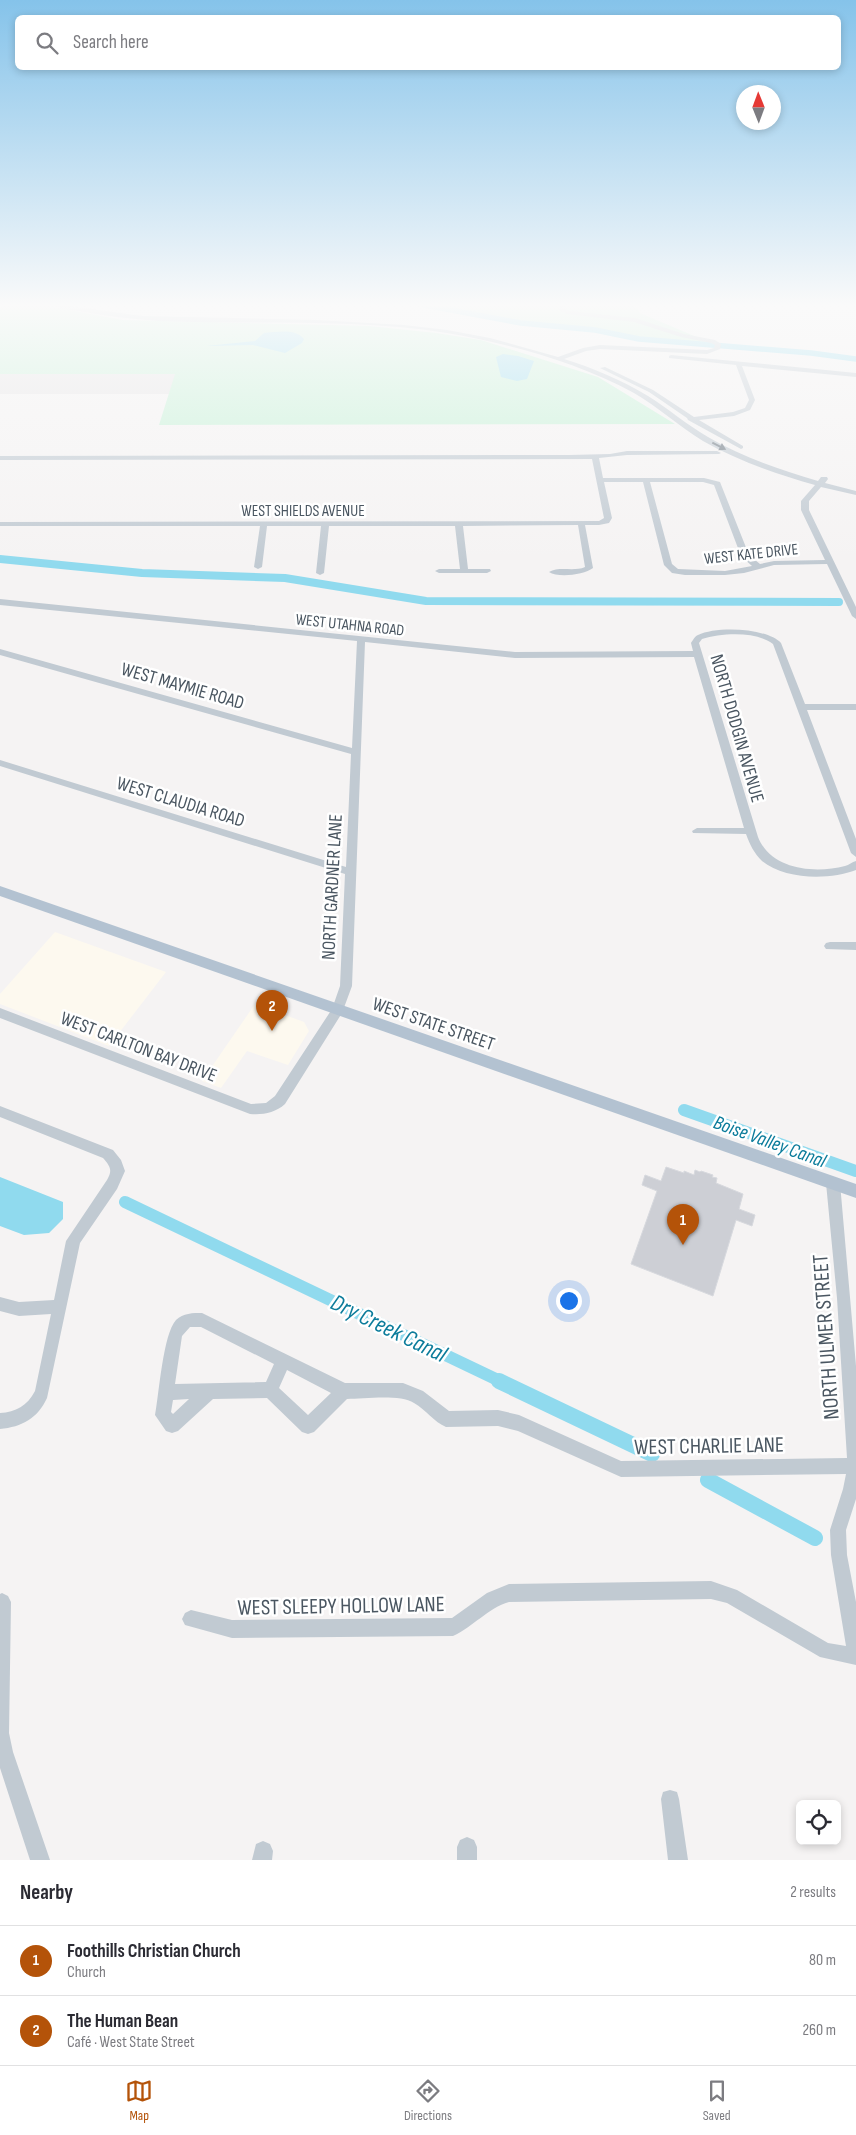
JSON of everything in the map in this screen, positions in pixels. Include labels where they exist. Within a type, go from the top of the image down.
[{"type":"main road","name":"WEST STATE STREET","points":[[0,891],[856,1191]]},
{"type":"street","points":[[636,392],[717,445],[787,474],[856,485]]},
{"type":"street","points":[[654,392],[727,442],[745,449]]},
{"type":"street","points":[[678,419],[734,414],[748,409],[752,400],[749,392]]},
{"type":"street","points":[[0,458],[595,456],[627,453],[717,454]]},
{"type":"street","points":[[595,456],[600,480],[704,480],[717,484],[745,556],[758,567]]},
{"type":"street","points":[[763,457],[856,493]]},
{"type":"street","name":"WEST SHIELDS AVENUE","points":[[0,524],[581,523],[606,521],[608,518],[600,480]]},
{"type":"street","name":"WEST KATE DRIVE","points":[[646,480],[668,565],[675,571],[685,573],[734,573],[784,562],[830,562]]},
{"type":"street","points":[[822,481],[805,501],[805,510],[856,616]]},
{"type":"street","points":[[258,567],[264,523]]},
{"type":"street","points":[[320,573],[325,523]]},
{"type":"street","points":[[459,523],[464,571]]},
{"type":"street","points":[[553,572],[587,570],[589,566],[581,523]]},
{"type":"street","points":[[439,571],[487,571]]},
{"type":"street","name":"WEST UTAHNA ROAD","points":[[0,602],[515,655],[698,654]]},
{"type":"street","name":"NORTH DODGIN AVENUE","points":[[802,707],[777,642],[770,636],[760,634],[707,634],[698,636],[695,643],[698,654],[750,831],[762,855],[774,864],[788,869],[844,871],[852,869],[856,865]]},
{"type":"street","name":"NORTH GARDNER LANE","points":[[266,1109],[274,1106],[280,1100],[338,1010],[346,986],[361,640]]},
{"type":"street","name":"WEST MAYMIE ROAD","points":[[0,652],[356,752]]},
{"type":"street","points":[[856,707],[802,707],[856,853]]},
{"type":"street","name":"WEST CLAUDIA ROAD","points":[[0,763],[351,872]]},
{"type":"street","points":[[697,831],[750,831]]},
{"type":"street","points":[[830,946],[856,946]]},
{"type":"street","name":"WEST CARLTON BAY DRIVE","points":[[0,1013],[250,1109],[266,1109]]},
{"type":"street","points":[[0,1111],[108,1154],[115,1162],[118,1170],[116,1180],[73,1241],[42,1393],[38,1402],[30,1411],[19,1418],[0,1421]]},
{"type":"street","name":"NORTH ULMER STREET","points":[[833,1183],[844,1298],[855,1466],[851,1489],[838,1530],[839,1555],[856,1650]]},
{"type":"street","points":[[0,1304],[19,1309],[60,1307]]},
{"type":"street","name":"WEST CHARLIE LANE","points":[[208,1392],[172,1425],[163,1415],[168,1392],[175,1335],[181,1324],[192,1319],[202,1320],[344,1391],[403,1391],[418,1396],[446,1419],[498,1418],[519,1423],[621,1469],[855,1466]]},
{"type":"street","points":[[270,1390],[284,1360]]},
{"type":"street","points":[[168,1392],[270,1390],[308,1426],[344,1391]]},
{"type":"street","name":"WEST SLEEPY HOLLOW LANE","points":[[191,1619],[232,1629],[453,1628],[466,1622],[496,1596],[509,1593],[711,1590],[731,1596],[826,1650],[856,1656]]},
{"type":"street","points":[[2,1602],[0,1733],[4,1752],[40,1860]]},
{"type":"street","points":[[670,1798],[678,1860]]},
{"type":"shaded area","points":[[0,392],[170,392],[169,394],[0,394]]},
{"type":"shaded area","points":[[55,932],[166,972],[109,1046],[0,1004],[0,994]]},
{"type":"shaded area","points":[[255,1004],[304,1022],[309,1031],[288,1065],[247,1051],[221,1088],[202,1081]]},
{"type":"green space","points":[[169,392],[622,392],[675,424],[159,425]]},
{"type":"water","points":[[0,1177],[63,1202],[63,1219],[49,1233],[24,1235],[0,1226]]},
{"type":"building","points":[[666,1167],[694,1175],[695,1170],[713,1175],[712,1177],[717,1178],[716,1183],[743,1194],[739,1209],[755,1215],[752,1226],[736,1220],[713,1296],[631,1264],[657,1191],[642,1185],[645,1175],[661,1181]]},
{"type":"waterway","points":[[0,559],[142,573],[285,578],[426,601],[839,602]]},
{"type":"waterway","name":"Boise Valley Canal","points":[[684,1110],[856,1171]]},
{"type":"waterway","name":"Dry Creek Canal","points":[[125,1202],[502,1382]]},
{"type":"waterway","name":"Dry Creek Canal","points":[[499,1381],[652,1454]]},
{"type":"waterway","name":"Dry Creek Canal","points":[[708,1480],[815,1538]]},
{"type":"place","name":"The Human Bean","points":[[272,1031]]},
{"type":"place","name":"Foothills Christian Church","points":[[683,1245]]}]
